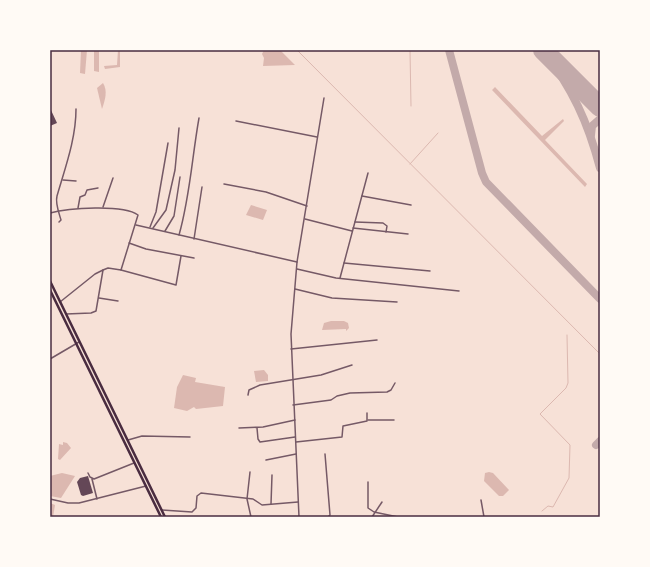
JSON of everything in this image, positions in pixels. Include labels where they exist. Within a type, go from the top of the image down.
[{"type":"highway","points":[[50,281],[165,517]]},
{"type":"highway","points":[[50,290],[161,517]]},
{"type":"street","points":[[299,517],[291,334],[297,262],[324,98]]},
{"type":"street","points":[[59,222],[61,220],[58,210],[57,197],[63,180],[72,142],[76,109]]},
{"type":"street","points":[[179,235],[185,214],[191,180],[192,155],[199,118]]},
{"type":"street","points":[[236,121],[318,137]]},
{"type":"street","points":[[153,228],[166,210],[175,167],[179,128]]},
{"type":"street","points":[[149,228],[156,212],[168,143]]},
{"type":"street","points":[[340,278],[368,173]]},
{"type":"street","points":[[165,231],[174,216],[180,177]]},
{"type":"street","points":[[103,207],[113,178]]},
{"type":"street","points":[[63,180],[76,181]]},
{"type":"street","points":[[224,184],[260,191],[307,206]]},
{"type":"street","points":[[194,239],[202,187]]},
{"type":"street","points":[[78,208],[80,197],[85,195],[87,190],[98,188]]},
{"type":"street","points":[[362,196],[411,205]]},
{"type":"street","points":[[50,213],[58,210],[103,207],[136,214],[136,225],[121,270]]},
{"type":"street","points":[[305,219],[352,232]]},
{"type":"street","points":[[355,222],[384,223],[387,226],[386,232]]},
{"type":"street","points":[[136,225],[297,262]]},
{"type":"street","points":[[353,228],[408,234]]},
{"type":"street","points":[[129,243],[146,249],[194,258]]},
{"type":"street","points":[[60,302],[95,274],[108,268],[121,270],[176,285],[181,256]]},
{"type":"street","points":[[344,263],[430,271]]},
{"type":"street","points":[[297,269],[340,278],[459,291]]},
{"type":"street","points":[[66,314],[91,313],[96,311],[103,270]]},
{"type":"street","points":[[295,288],[332,298],[398,302]]},
{"type":"street","points":[[99,298],[118,301]]},
{"type":"street","points":[[292,349],[377,340]]},
{"type":"street","points":[[50,360],[75,343],[79,342]]},
{"type":"street","points":[[248,394],[249,390],[256,387],[321,375],[352,365]]},
{"type":"street","points":[[293,405],[331,400],[337,396],[350,394],[387,392],[391,390],[395,383]]},
{"type":"street","points":[[367,413],[368,420]]},
{"type":"street","points":[[239,428],[257,427],[295,420]]},
{"type":"street","points":[[296,442],[342,437],[343,426],[368,420],[394,420]]},
{"type":"street","points":[[257,427],[258,439],[260,442],[295,437]]},
{"type":"street","points":[[128,440],[142,436],[190,437]]},
{"type":"street","points":[[266,460],[296,454]]},
{"type":"street","points":[[324,454],[330,513],[328,517]]},
{"type":"street","points":[[92,479],[134,463]]},
{"type":"street","points":[[250,472],[247,499],[251,517]]},
{"type":"street","points":[[88,473],[92,479],[97,498]]},
{"type":"street","points":[[271,504],[272,475]]},
{"type":"street","points":[[368,482],[367,506],[374,512],[398,517]]},
{"type":"street","points":[[50,499],[68,503],[80,503],[146,486]]},
{"type":"street","points":[[162,510],[192,512],[196,508],[197,496],[201,493],[255,500],[259,505],[298,502]]},
{"type":"street","points":[[482,500],[484,517]]},
{"type":"street","points":[[372,517],[382,502]]},
{"type":"shaded area","points":[[81,50],[87,50],[85,74],[80,73]]},
{"type":"shaded area","points":[[94,50],[99,50],[99,72],[94,71]]},
{"type":"shaded area","points":[[118,50],[120,50],[120,67],[105,69],[104,66],[117,65]]},
{"type":"shaded area","points":[[264,50],[280,50],[295,65],[263,66],[264,58],[262,54]]},
{"type":"shaded area","points":[[103,83],[106,92],[102,109],[97,88]]},
{"type":"shaded area","points":[[495,87],[542,136],[563,119],[564,121],[545,140],[587,184],[585,187],[492,90]]},
{"type":"shaded area","points":[[251,205],[267,210],[263,220],[246,215]]},
{"type":"shaded area","points":[[331,321],[344,321],[348,323],[349,328],[346,331],[346,329],[322,330],[324,323]]},
{"type":"shaded area","points":[[264,370],[268,375],[268,381],[256,382],[254,371]]},
{"type":"shaded area","points":[[183,375],[196,378],[195,382],[225,387],[223,406],[196,409],[194,407],[187,411],[174,408],[177,387]]},
{"type":"shaded area","points":[[63,442],[67,443],[71,448],[60,460],[58,459],[59,444],[63,445]]},
{"type":"shaded area","points":[[62,473],[75,476],[61,498],[50,496],[50,476]]},
{"type":"shaded area","points":[[485,473],[493,473],[509,490],[503,496],[499,496],[484,481]]},
{"type":"shaded area","points":[[50,503],[55,505],[53,517],[50,517]]},
{"type":"building","points":[[50,108],[57,123],[50,126]]},
{"type":"building","points":[[88,476],[93,493],[83,496],[81,495],[77,482],[80,478]]},
{"type":"waterway","points":[[297,50],[600,354]]},
{"type":"waterway","points":[[410,50],[411,106]]},
{"type":"waterway","points":[[410,164],[438,133]]},
{"type":"waterway","points":[[542,511],[548,506],[553,507],[569,478],[570,445],[540,414],[566,388],[568,383],[567,335]]},
{"type":"taxiway","points":[[449,50],[482,173],[486,182],[600,299]]},
{"type":"taxiway","points":[[543,50],[571,92],[578,106],[590,136],[600,168]]},
{"type":"taxiway","points":[[591,135],[592,126],[600,119]]},
{"type":"taxiway","points":[[596,445],[600,441]]},
{"type":"runway","points":[[543,50],[600,107]]}]
